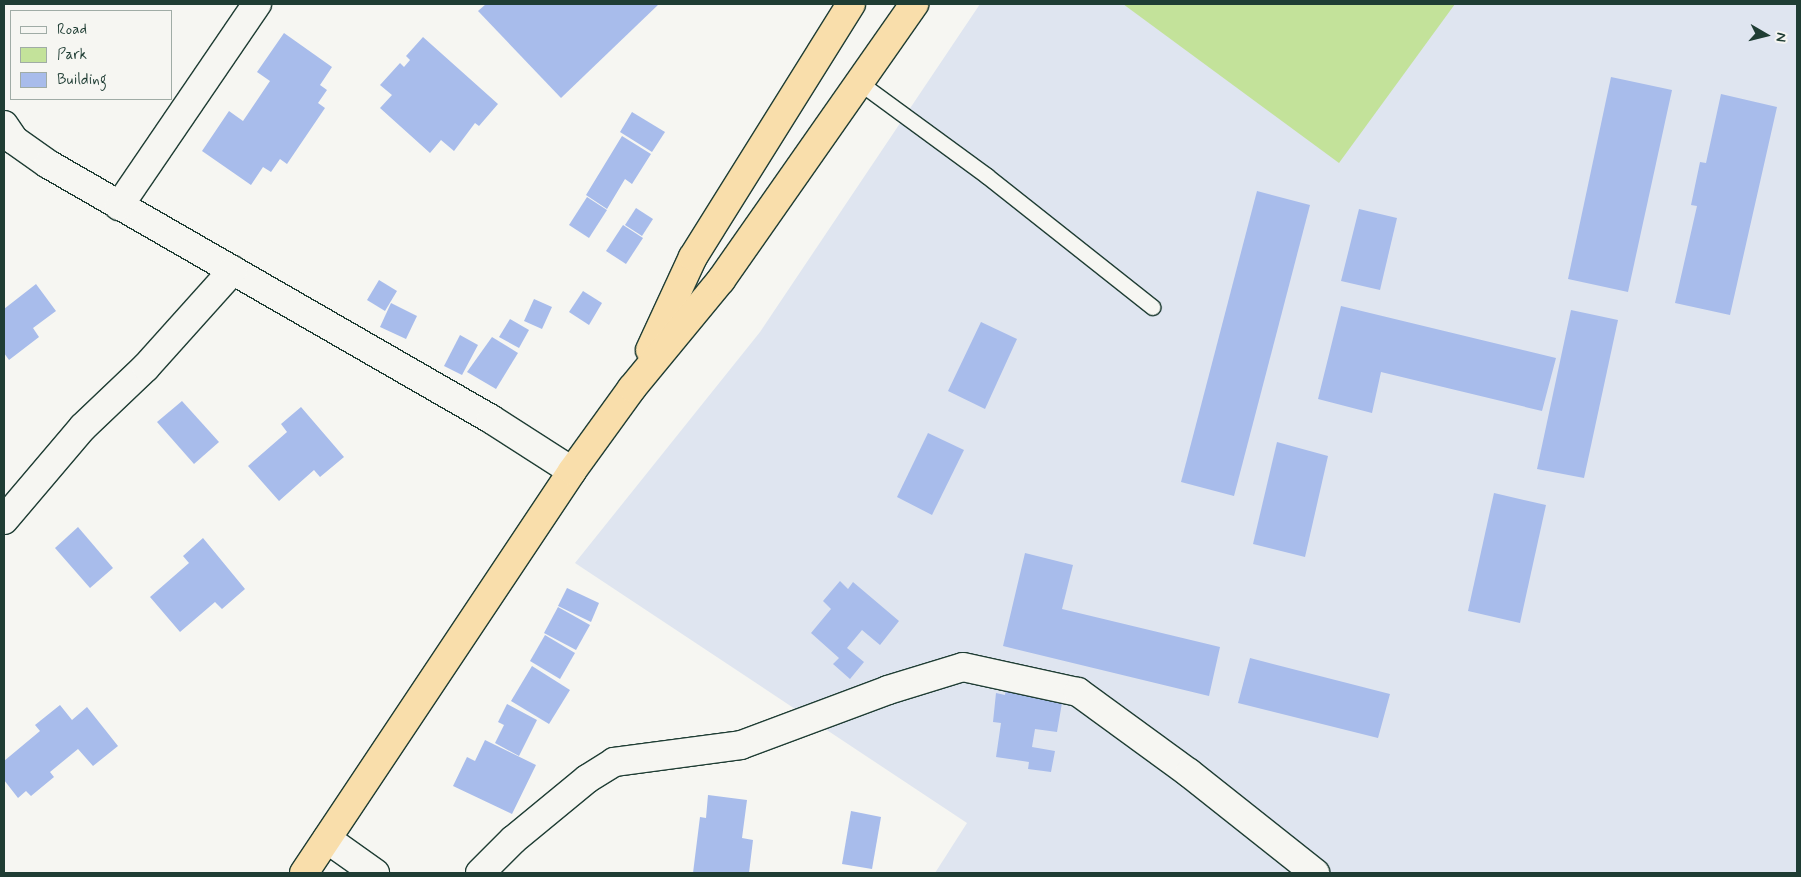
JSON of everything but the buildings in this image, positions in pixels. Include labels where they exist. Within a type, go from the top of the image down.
[{"type":"highway","points":[[632,388],[694,257],[851,4]]},
{"type":"highway","points":[[304,873],[572,471],[632,388],[721,280],[809,151],[860,83],[914,4]]},
{"type":"street","points":[[119,206],[257,4]]},
{"type":"street","points":[[7,137],[119,206],[491,419],[572,471]]},
{"type":"street","points":[[4,520],[83,426],[146,367],[233,270]]},
{"type":"street","points":[[480,873],[513,840],[588,779],[614,762],[741,745],[888,690],[964,668],[1078,692],[1189,773],[1314,873]]},
{"type":"street","points":[[327,839],[375,873]]},
{"type":"lane","points":[[860,83],[987,176],[1152,307]]},
{"type":"shaded area","points":[[980,4],[1797,4],[1797,873],[935,873],[967,823],[575,563],[760,332]]},
{"type":"green space","points":[[1123,4],[1455,4],[1339,163]]}]
